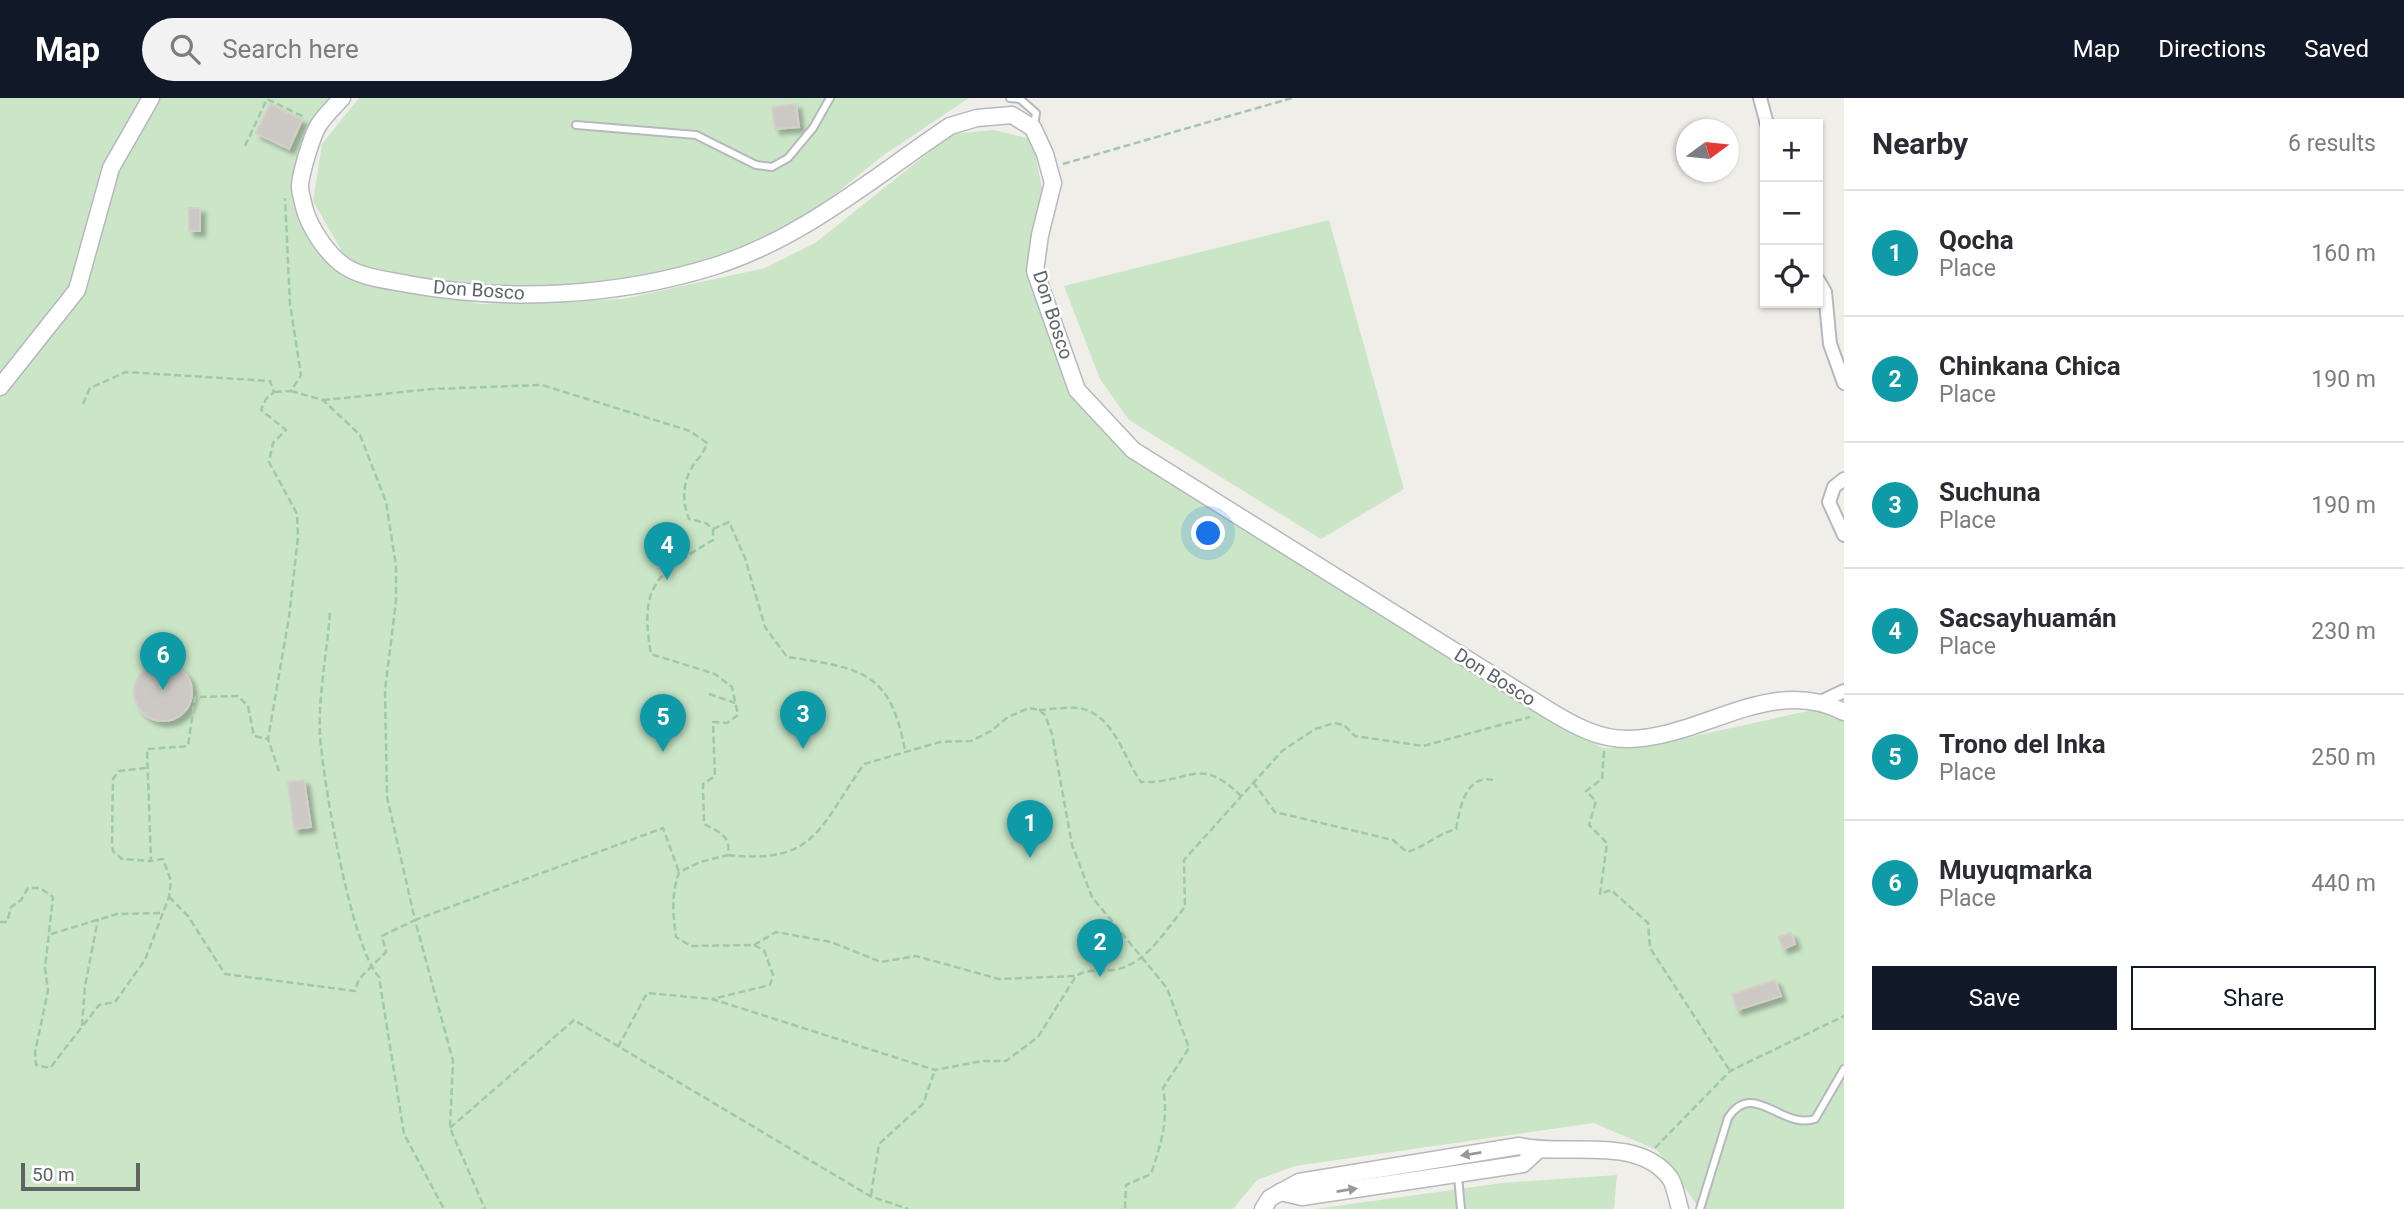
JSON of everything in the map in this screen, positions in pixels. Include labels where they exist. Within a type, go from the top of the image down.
[{"type":"street","points":[[0,387],[77,290],[111,168],[152,98]]},
{"type":"street","name":"Don Bosco","points":[[342,98],[319,124],[300,187],[307,218],[326,246],[345,267],[374,278],[457,293],[530,294],[622,288],[712,267],[755,253],[796,232],[950,126],[977,118],[1012,115],[1033,128],[1050,168],[1053,183],[1040,235],[1035,271],[1077,390],[1133,450],[1550,711],[1605,737],[1630,739],[1658,735],[1779,699],[1823,701],[1844,712]]},
{"type":"street","points":[[1759,98],[1765,119]]},
{"type":"street","points":[[1823,289],[1830,344],[1844,383]]},
{"type":"street","points":[[1844,479],[1834,487],[1829,502],[1844,535]]},
{"type":"street","points":[[1823,701],[1844,691]]},
{"type":"street","points":[[1263,1209],[1270,1198],[1299,1182],[1519,1146],[1538,1150],[1619,1152],[1645,1157],[1670,1178],[1680,1209]]},
{"type":"street","points":[[1280,1192],[1301,1196],[1522,1164],[1538,1150]]},
{"type":"lane","points":[[576,125],[696,135],[756,165],[772,167],[788,158],[813,128],[830,98]]},
{"type":"lane","points":[[1010,98],[1020,99],[1037,113],[1033,128]]},
{"type":"lane","points":[[1700,1209],[1728,1118],[1734,1108],[1744,1102],[1755,1103],[1799,1121],[1815,1118],[1844,1069]]},
{"type":"lane","points":[[1458,1173],[1461,1209]]},
{"type":"path","points":[[1050,168],[1114,147],[1292,98]]},
{"type":"path","points":[[245,146],[267,99],[275,100],[319,124]]},
{"type":"path","points":[[285,195],[289,290],[301,375],[291,391]]},
{"type":"path","points":[[83,404],[90,388],[126,372],[270,381],[274,392]]},
{"type":"path","points":[[279,771],[268,739],[289,617],[298,537],[297,514],[269,462],[273,443],[286,430],[261,410],[266,399],[274,392],[291,391],[323,400],[432,388],[542,385],[690,431],[707,443],[705,453],[690,471],[682,502],[689,519],[706,523],[713,529],[713,540],[670,566],[647,599],[645,619],[651,654],[715,674],[732,687],[737,715],[727,723],[713,722],[715,776],[703,783],[701,790],[704,824],[725,836],[730,844],[728,855]]},
{"type":"path","points":[[323,400],[360,435],[386,502],[396,566],[396,601],[385,690],[387,797],[415,920],[453,1060],[450,1128],[483,1208]]},
{"type":"path","points":[[713,529],[729,522],[745,558],[765,628],[787,657],[841,665],[874,681],[891,700],[905,751]]},
{"type":"path","points":[[330,613],[320,734],[329,806],[356,924],[370,966],[379,977],[404,1134],[444,1209]]},
{"type":"path","points":[[709,694],[735,703]]},
{"type":"path","points":[[151,861],[147,749],[188,746],[195,697],[238,696],[248,706],[254,736],[268,739]]},
{"type":"path","points":[[712,999],[771,985],[773,975],[764,950],[754,945],[691,946],[676,937],[672,907],[673,888],[680,872],[701,862],[728,855],[757,858],[792,853],[823,827],[864,764],[940,742],[971,741],[991,731],[1008,717],[1029,708],[1080,708],[1107,721],[1126,762],[1141,782],[1166,783],[1189,774],[1208,773],[1222,777],[1241,796]]},
{"type":"path","points":[[1039,710],[1045,715],[1052,734],[1073,845],[1092,897],[1167,988],[1189,1048],[1163,1088],[1167,1108],[1166,1132],[1151,1174],[1126,1185],[1125,1209]]},
{"type":"path","points":[[618,1047],[647,993],[712,999],[935,1070],[982,1061],[1006,1061],[1038,1037],[1076,976],[1086,970],[1118,970],[1142,958],[1185,907],[1184,860],[1282,751],[1315,729],[1334,723],[1344,725],[1355,736],[1423,746],[1550,711]]},
{"type":"path","points":[[1605,737],[1602,779],[1586,791],[1597,801],[1589,825],[1607,843],[1600,894],[1611,890],[1648,923],[1650,948],[1730,1071]]},
{"type":"path","points":[[0,922],[8,922],[11,907],[21,900],[28,888],[40,888],[52,897],[51,934],[45,968],[48,991],[35,1052],[36,1065],[50,1068],[99,1005],[115,1002],[145,960],[169,897],[171,881],[163,859],[122,859],[113,851],[113,779],[119,771],[146,768]]},
{"type":"path","points":[[1253,782],[1275,811],[1393,840],[1407,852],[1455,829],[1462,800],[1471,785],[1489,779],[1496,781]]},
{"type":"path","points":[[169,897],[188,916],[225,974],[355,991],[359,979],[386,952],[382,936],[415,920],[663,828],[680,872]]},
{"type":"path","points":[[51,934],[117,914],[162,913]]},
{"type":"path","points":[[82,1026],[85,986],[98,919]]},
{"type":"path","points":[[754,945],[776,932],[831,942],[881,962],[916,956],[999,979],[1076,976]]},
{"type":"path","points":[[1645,1157],[1730,1071],[1844,1016]]},
{"type":"path","points":[[450,1128],[574,1020],[870,1196],[908,1209]]},
{"type":"path","points":[[870,1196],[879,1144],[923,1104],[935,1070]]},
{"type":"green space","points":[[0,98],[335,98],[308,134],[295,205],[335,270],[480,304],[623,299],[765,268],[815,243],[952,134],[994,130],[1032,139],[1048,217],[1041,298],[1075,390],[1132,451],[1561,725],[1603,748],[1649,746],[1817,709],[1844,721],[1844,1209],[1700,1209],[1657,1150],[1594,1123],[1295,1166],[1257,1180],[1233,1209],[0,1209]]},
{"type":"green space","points":[[359,98],[969,98],[881,157],[818,208],[740,253],[644,279],[569,288],[470,288],[349,264],[313,201],[322,144]]},
{"type":"green space","points":[[1329,220],[1404,489],[1321,539],[1129,420],[1100,379],[1064,286]]},
{"type":"green space","points":[[1617,1175],[1614,1209],[1315,1209],[1502,1183]]},
{"type":"building","points":[[270,104],[302,120],[289,149],[256,133]]},
{"type":"building","points":[[796,104],[799,127],[775,129],[772,107]]},
{"type":"building","points":[[189,208],[200,208],[200,231],[189,231]]},
{"type":"building","points":[[163,663],[184,671],[192,692],[184,713],[163,721],[142,713],[134,692],[142,671]]},
{"type":"building","points":[[304,780],[311,827],[294,829],[288,782]]},
{"type":"building","points":[[1791,933],[1795,944],[1783,949],[1779,937]]},
{"type":"building","points":[[1775,980],[1781,996],[1737,1010],[1732,994]]},
{"type":"place","name":"Sacsayhuamán","points":[[667,580]]},
{"type":"place","name":"Muyuqmarka","points":[[163,690]]},
{"type":"place","name":"Suchuna","points":[[803,749]]},
{"type":"place","name":"Trono del Inka","points":[[663,752]]},
{"type":"place","name":"Qocha","points":[[1030,858]]},
{"type":"place","name":"Chinkana Chica","points":[[1100,977]]}]
